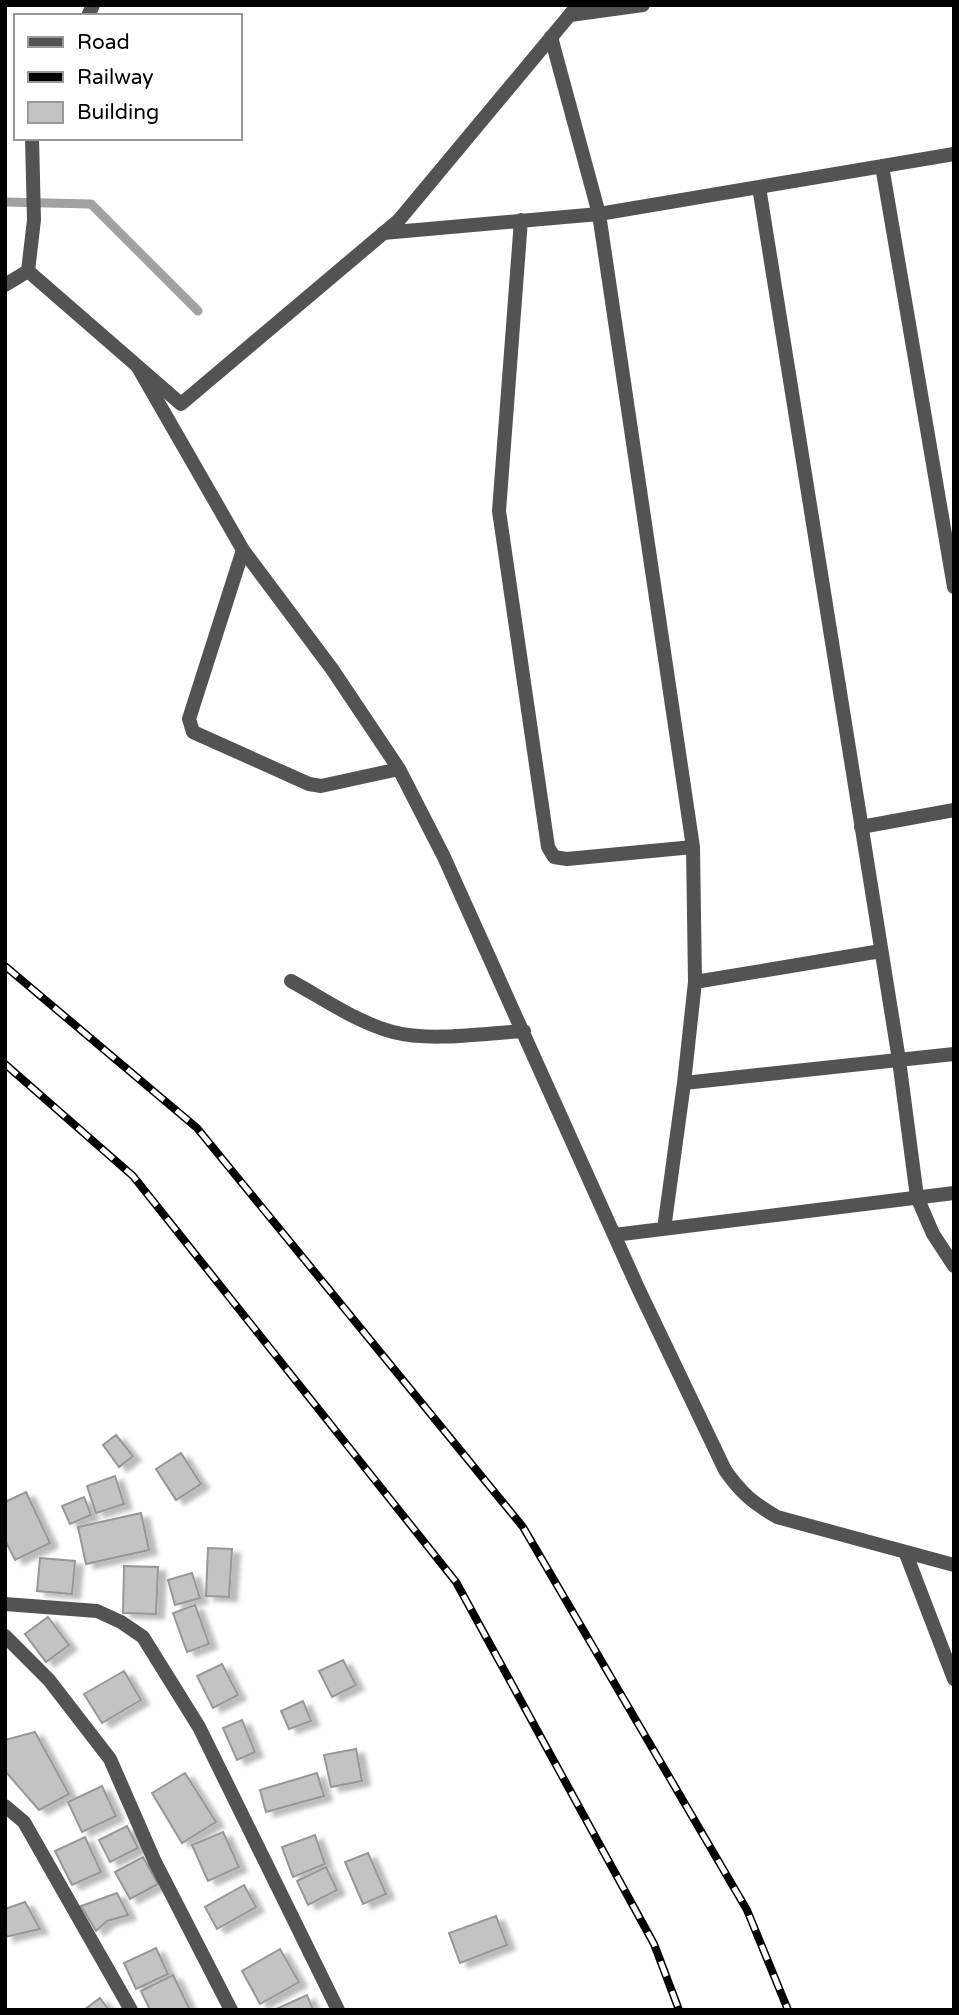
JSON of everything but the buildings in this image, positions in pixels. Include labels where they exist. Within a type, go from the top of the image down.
[{"type":"street","points":[[28,271],[181,404],[399,220],[574,10],[643,5]]},
{"type":"street","points":[[551,37],[599,214],[693,847],[695,982],[664,1228]]},
{"type":"street","points":[[28,271],[34,220],[32,140]]},
{"type":"street","points":[[383,233],[599,214],[954,155]]},
{"type":"street","points":[[882,166],[954,587]]},
{"type":"street","points":[[759,187],[899,1060],[917,1197],[933,1234],[954,1266]]},
{"type":"street","points":[[521,220],[499,511],[548,847],[554,857],[567,859],[693,847]]},
{"type":"street","points":[[5,285],[28,271]]},
{"type":"street","points":[[139,368],[243,550],[332,669],[399,769],[444,857],[614,1235],[725,1470],[739,1490],[777,1517],[954,1565]]},
{"type":"street","points":[[243,550],[189,719],[193,732],[309,784],[321,786],[399,769]]},
{"type":"street","points":[[862,827],[954,810]]},
{"type":"street","points":[[695,982],[881,951]]},
{"type":"street","points":[[291,981],[373,1025],[395,1032],[428,1036],[524,1031]]},
{"type":"street","points":[[684,1083],[954,1054]]},
{"type":"street","points":[[614,1235],[954,1193]]},
{"type":"street","points":[[906,1554],[954,1679]]},
{"type":"street","points":[[5,1604],[97,1611],[121,1622],[143,1637],[199,1727],[338,2010]]},
{"type":"street","points":[[5,1636],[50,1680],[110,1759],[155,1863],[232,2010]]},
{"type":"street","points":[[5,1806],[24,1822],[131,2010]]},
{"type":"waterway","points":[[5,202],[91,204],[198,311]]},
{"type":"railway","points":[[5,966],[197,1128],[523,1527],[747,1910],[788,2010]]},
{"type":"railway","points":[[5,1064],[133,1176],[456,1582],[654,1944],[679,2010]]}]
